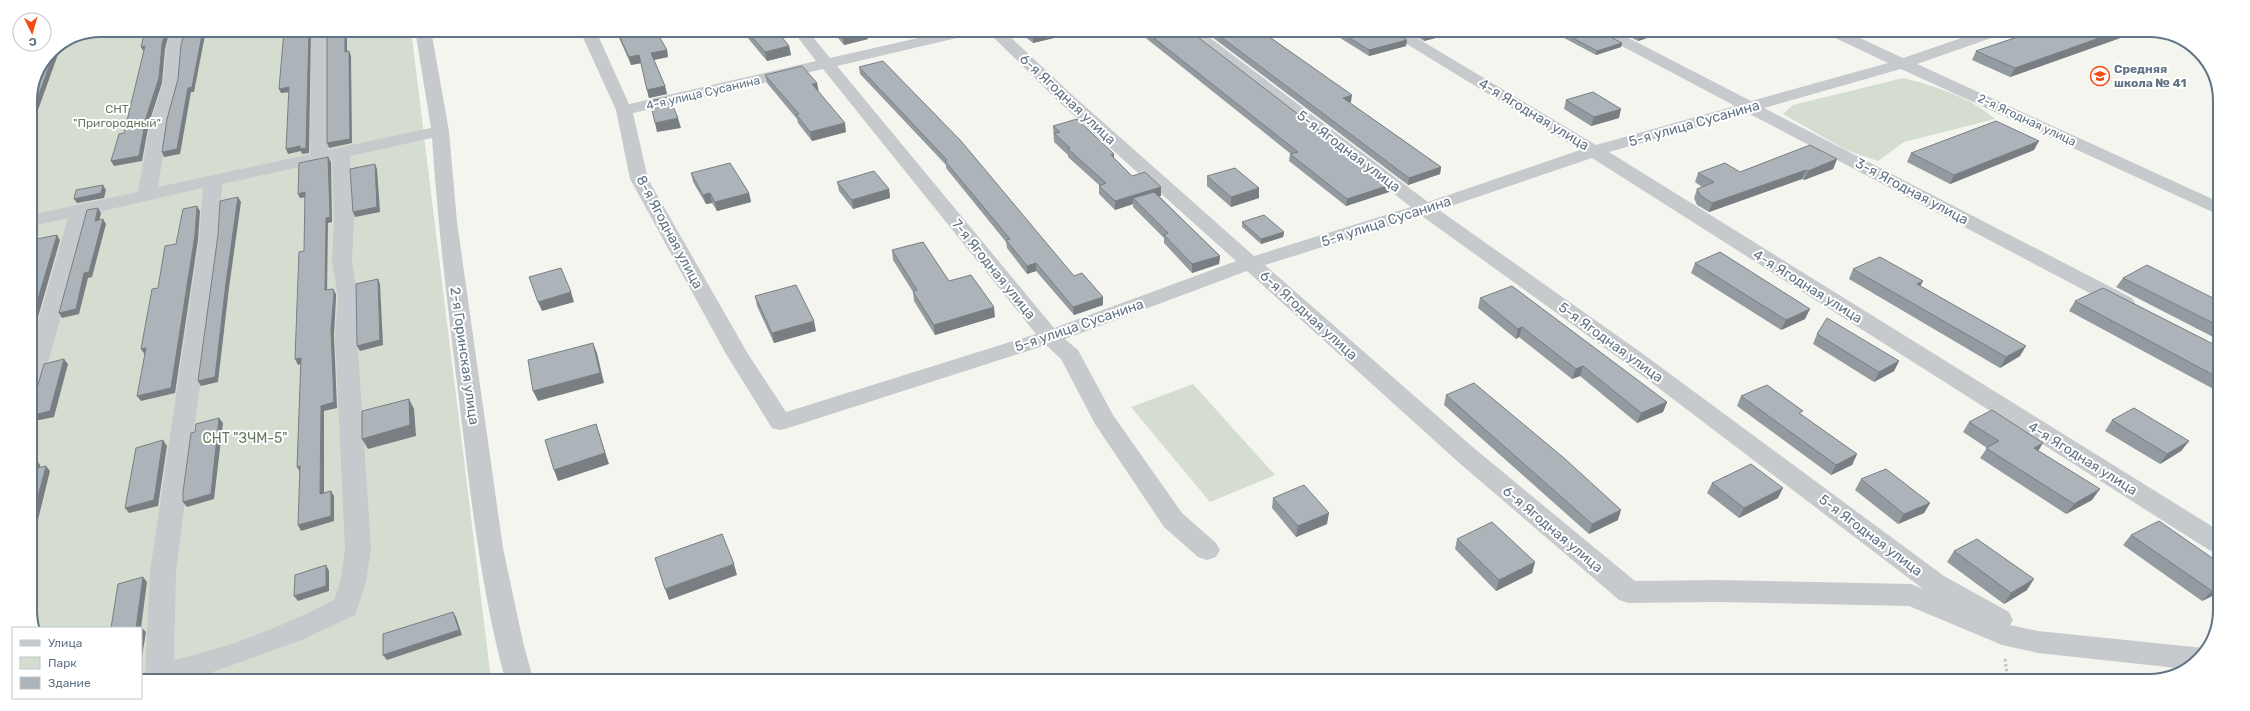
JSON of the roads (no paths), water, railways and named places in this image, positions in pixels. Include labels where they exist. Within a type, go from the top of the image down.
[{"type":"street","points":[[147,196],[159,123],[171,84],[174,49],[177,37]]},
{"type":"street","points":[[169,674],[184,671],[316,623],[345,608],[353,582],[358,549],[346,334],[348,298],[342,260],[344,220],[330,156],[321,37]]},
{"type":"street","name":"2-я Горинская улица","points":[[424,37],[440,131],[447,222],[490,548],[509,642],[518,674]]},
{"type":"street","name":"8-я Ягодная улица","points":[[591,37],[624,110],[639,179],[737,354],[780,422]]},
{"type":"street","name":"7-я Ягодная улица","points":[[805,37],[829,64],[1050,337],[1070,355],[1104,418],[1173,520],[1207,550]]},
{"type":"street","name":"4-я улица Сусанина","points":[[624,110],[943,37]]},
{"type":"street","name":"6-я Ягодная улица","points":[[1001,37],[1063,96],[1466,455],[1629,592],[1717,591],[1911,596],[2002,634],[2038,642]]},
{"type":"street","name":"5-я Ягодная улица","points":[[1199,37],[1426,209],[1631,356],[1935,583],[2038,642]]},
{"type":"street","name":"4-я Ягодная улица","points":[[1405,37],[1594,151],[2213,540]]},
{"type":"street","name":"3-я Ягодная улица","points":[[1616,37],[2142,311]]},
{"type":"street","name":"2-я Ягодная улица","points":[[1845,37],[2213,206]]},
{"type":"street","name":"5-я улица Сусанина","points":[[780,422],[1050,337],[1251,264],[1426,209],[1594,151],[1904,63],[1980,37]]},
{"type":"street","points":[[37,220],[440,131]]},
{"type":"street","points":[[154,674],[163,570],[188,405],[195,334],[209,240],[213,181]]},
{"type":"street","points":[[37,364],[80,211]]},
{"type":"street","points":[[2038,642],[2192,657]]},
{"type":"place","name":"Средняя школа № 41","points":[[2100,76]]},
{"type":"park label","name":"СНТ \"Пригородный\"","points":[[117,116]]},
{"type":"park label","name":"СНТ \"ЗЧМ-5\"","points":[[245,438]]}]
